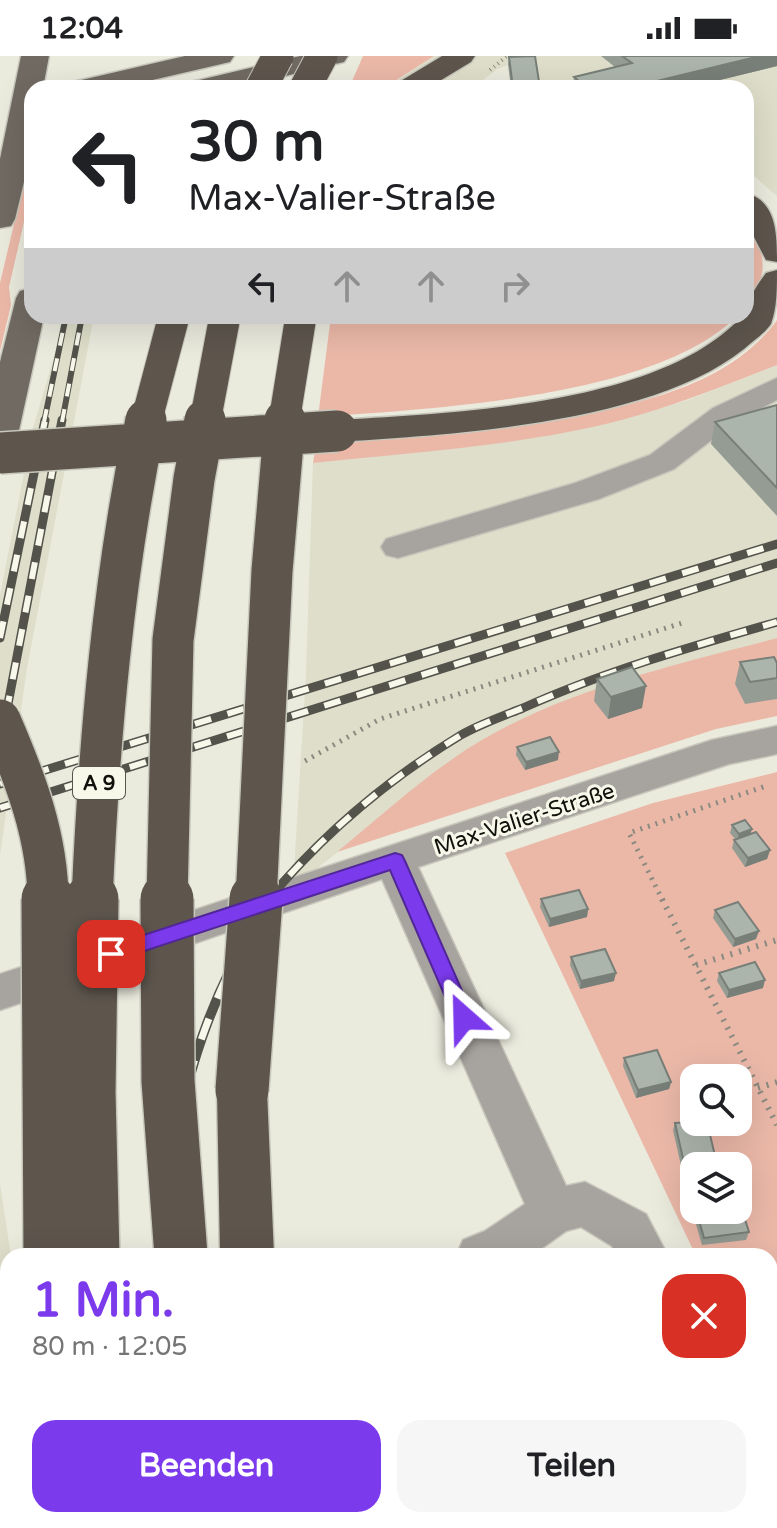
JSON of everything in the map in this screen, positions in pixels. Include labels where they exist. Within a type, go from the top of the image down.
[{"type":"highway","points":[[265,80],[278,56]]},
{"type":"highway","points":[[309,80],[322,56]]},
{"type":"highway","points":[[422,80],[461,56]]},
{"type":"highway","points":[[754,212],[770,233],[777,253]]},
{"type":"highway","points":[[754,319],[770,300],[777,280]]},
{"type":"highway","name":"A 9","points":[[93,1248],[88,1126],[90,921],[105,688],[130,501],[154,379],[171,324]]},
{"type":"highway","points":[[180,1248],[168,1081],[167,807],[173,640],[194,479],[223,324]]},
{"type":"highway","points":[[247,1248],[242,1090],[261,825],[272,571],[284,424],[300,324]]},
{"type":"highway","points":[[0,453],[437,424],[538,412],[648,384],[699,363],[740,336],[750,324]]},
{"type":"highway","points":[[0,720],[43,833],[48,877],[50,1248]]},
{"type":"main road","points":[[29,80],[35,56]]},
{"type":"main road","points":[[87,74],[169,68],[220,56]]},
{"type":"main road","points":[[234,80],[334,56]]},
{"type":"main road","points":[[87,74],[169,68]]},
{"type":"main road","points":[[0,219],[24,99]]},
{"type":"main road","points":[[0,435],[26,324]]},
{"type":"street","points":[[398,547],[587,491],[662,462],[724,415],[777,387]]},
{"type":"street","name":"Max-Valier-Straße","points":[[0,992],[726,750],[777,740]]},
{"type":"street","points":[[395,861],[553,1212]]},
{"type":"street","points":[[502,1248],[553,1212],[585,1204],[629,1230],[639,1248]]},
{"type":"path","points":[[305,761],[380,719],[682,623]]},
{"type":"path","points":[[766,786],[629,833],[777,1125]]},
{"type":"path","points":[[696,965],[777,940]]},
{"type":"path","points":[[758,1088],[777,1082]]},
{"type":"shaded area","points":[[363,56],[434,56],[396,80],[352,80]]},
{"type":"shaded area","points":[[434,56],[777,56],[777,196],[754,176],[754,80],[510,80],[508,65],[483,80],[396,80]]},
{"type":"shaded area","points":[[24,182],[24,222],[9,287],[11,305],[0,351],[0,283]]},
{"type":"shaded area","points":[[754,234],[761,252],[760,282],[754,294]]},
{"type":"shaded area","points":[[777,320],[777,365],[642,414],[584,429],[507,442],[313,463],[316,444],[554,418],[639,402],[679,389],[717,371],[750,349]]},
{"type":"shaded area","points":[[64,324],[92,324],[27,668],[0,855],[0,595],[33,428]]},
{"type":"shaded area","points":[[330,324],[726,324],[700,344],[653,365],[598,382],[478,403],[318,417]]},
{"type":"shaded area","points":[[777,365],[777,638],[661,669],[577,696],[508,727],[452,759],[293,888],[306,674],[313,463],[532,437],[619,421],[688,400]]},
{"type":"shaded area","points":[[777,638],[777,716],[716,729],[337,852],[451,760],[527,717],[608,685]]},
{"type":"shaded area","points":[[777,772],[777,1248],[692,1248],[681,1224],[752,1224],[752,1152],[680,1152],[680,1222],[505,853],[653,803]]},
{"type":"shaded area","points":[[0,1184],[10,1248],[0,1248]]},
{"type":"building","points":[[535,56],[539,80],[512,80],[509,57]]},
{"type":"building","points":[[622,56],[760,56],[661,80],[578,80],[574,77],[632,63]]},
{"type":"building","points":[[777,405],[777,488],[715,422]]},
{"type":"building","points":[[774,657],[777,678],[750,682],[740,662]]},
{"type":"building","points":[[632,667],[646,686],[611,697],[597,679]]},
{"type":"building","points":[[550,737],[559,752],[526,762],[517,747]]},
{"type":"building","points":[[745,820],[752,829],[739,834],[732,825]]},
{"type":"building","points":[[756,832],[770,850],[748,858],[734,840]]},
{"type":"building","points":[[579,890],[588,909],[550,919],[541,899]]},
{"type":"building","points":[[738,902],[759,931],[735,939],[715,910]]},
{"type":"building","points":[[605,949],[616,973],[581,981],[571,957]]},
{"type":"building","points":[[755,962],[765,980],[729,990],[719,973]]},
{"type":"building","points":[[657,1050],[671,1082],[638,1090],[624,1058]]},
{"type":"building","points":[[675,1123],[680,1123],[680,1136],[710,1136],[714,1152],[682,1152]]},
{"type":"building","points":[[700,1224],[746,1224],[749,1232],[704,1238]]},
{"type":"railway","points":[[44,422],[64,324]]},
{"type":"railway","points":[[62,422],[80,324]]},
{"type":"railway","points":[[0,638],[45,420]]},
{"type":"railway","points":[[0,746],[62,420]]},
{"type":"railway","points":[[0,784],[777,544]]},
{"type":"railway","points":[[0,808],[777,563]]},
{"type":"railway","points":[[267,901],[310,853],[357,810],[408,770],[461,735],[616,671],[777,622]]},
{"type":"railway","points":[[171,1248],[174,1164],[181,1117],[197,1051],[221,989],[269,899]]},
{"type":"route","points":[[111,954],[268,900],[395,861],[464,1018]]}]
